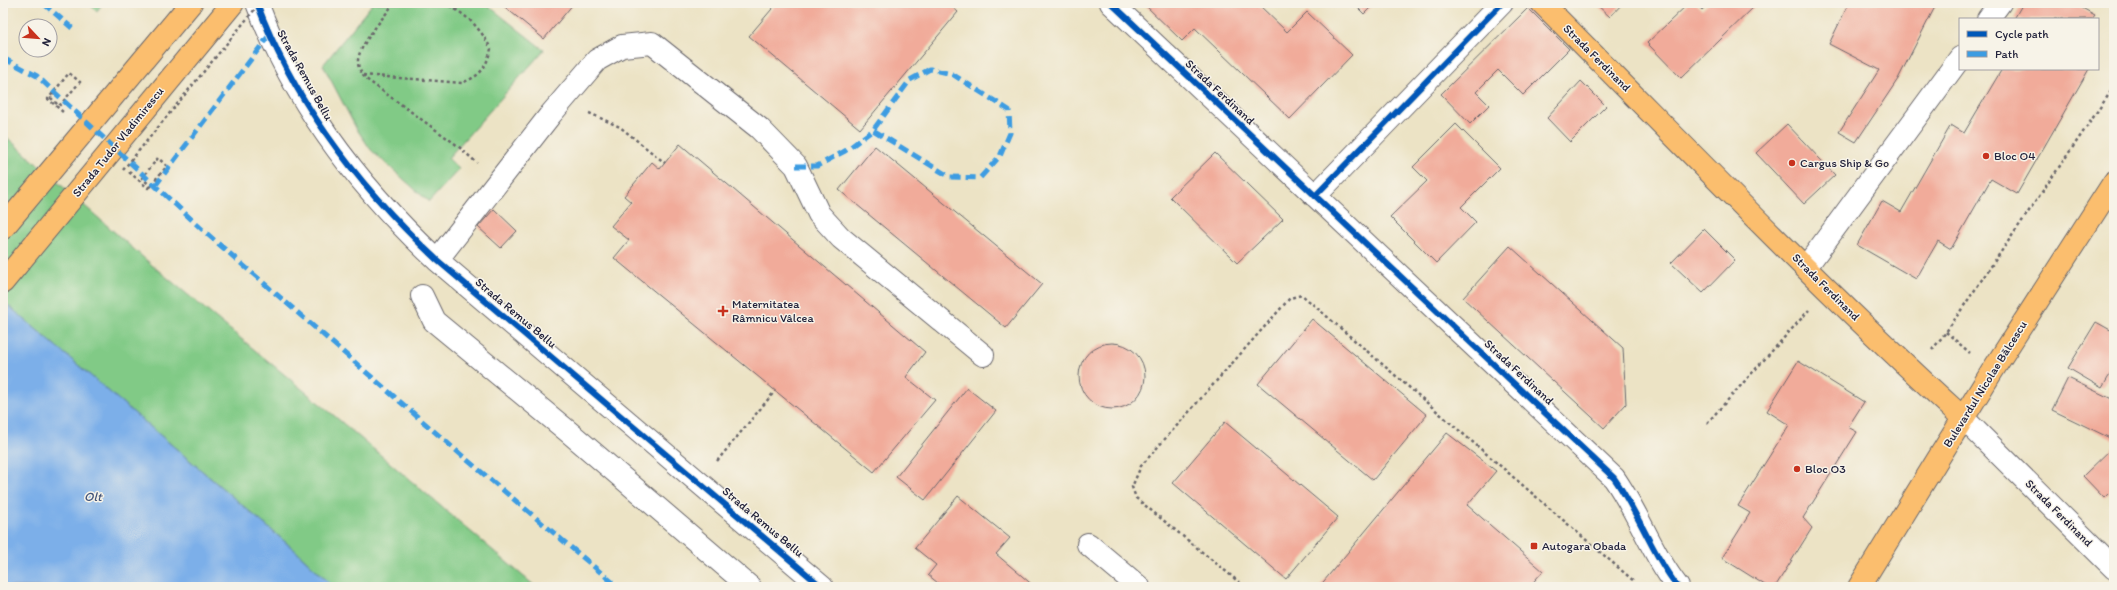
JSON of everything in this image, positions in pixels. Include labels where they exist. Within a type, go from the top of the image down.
[{"type":"main road","points":[[3,228],[191,3]]},
{"type":"main road","name":"Strada Tudor Vladimirescu","points":[[3,282],[233,3]]},
{"type":"main road","name":"Strada Ferdinand","points":[[1542,3],[1913,373],[1962,418]]},
{"type":"main road","name":"Bulevardul Nicolae Bălcescu","points":[[1859,587],[1962,418],[2114,182]]},
{"type":"street","name":"Strada Remus Bellu","points":[[258,3],[287,70],[340,157],[405,230],[437,260],[822,587]]},
{"type":"street","name":"Strada Ferdinand","points":[[1111,3],[1614,478],[1628,497],[1668,574],[1678,587]]},
{"type":"street","points":[[1315,196],[1502,3]]},
{"type":"street","points":[[1989,18],[2000,3]]},
{"type":"street","points":[[437,260],[551,114],[597,60],[622,46],[652,43],[759,128],[796,166],[818,214],[841,238],[983,355]]},
{"type":"street","points":[[1806,267],[1959,59]]},
{"type":"street","points":[[422,296],[434,321],[570,433],[750,587]]},
{"type":"street","name":"Strada Ferdinand","points":[[1962,418],[2114,568]]},
{"type":"street","points":[[1088,544],[1139,587]]},
{"type":"path","points":[[155,186],[153,188],[151,186],[146,182],[142,178],[158,158],[167,166],[158,177],[153,182],[148,188],[123,169],[258,3]]},
{"type":"path","points":[[394,3],[364,44],[358,61],[363,75],[366,79],[458,146],[498,182]]},
{"type":"path","points":[[363,75],[462,84],[476,77],[486,66],[490,49],[483,33],[459,11],[444,3]]},
{"type":"path","points":[[55,93],[51,98],[59,106],[80,82],[69,73],[48,99],[65,114]]},
{"type":"path","points":[[1913,373],[1946,332],[2114,87]]},
{"type":"path","points":[[551,114],[570,110],[591,113],[620,127],[665,163]]},
{"type":"path","points":[[1707,423],[1828,289]]},
{"type":"path","points":[[1245,587],[1136,498],[1132,487],[1142,466],[1152,454],[1290,298],[1302,295],[1635,582]]},
{"type":"path","points":[[719,458],[775,391]]},
{"type":"green space","points":[[88,3],[103,3],[97,11]]},
{"type":"green space","points":[[373,3],[485,3],[544,50],[448,158],[459,169],[429,202],[371,150],[356,128],[323,65]]},
{"type":"green space","points":[[3,134],[153,266],[331,413],[536,587],[334,587],[297,552],[3,301]]},
{"type":"water","name":"Olt","points":[[3,301],[297,552],[334,587],[3,587]]},
{"type":"building","points":[[500,3],[574,3],[544,39]]},
{"type":"building","points":[[777,3],[948,3],[958,12],[860,129],[749,36]]},
{"type":"building","points":[[1143,3],[1257,3],[1287,32],[1307,12],[1352,55],[1290,119],[1195,28],[1182,41]]},
{"type":"building","points":[[1353,3],[1375,3],[1364,14]]},
{"type":"building","points":[[1595,3],[1623,3],[1610,17]]},
{"type":"building","points":[[1689,3],[1695,3],[1702,10],[1709,3],[1758,3],[1681,78],[1647,43]]},
{"type":"building","points":[[1849,3],[1937,3],[1898,79],[1856,142],[1839,132],[1879,70],[1829,44]]},
{"type":"building","points":[[2023,3],[2073,3],[2095,15],[2093,18],[2015,18]]},
{"type":"building","points":[[1528,8],[1569,49],[1523,95],[1498,70],[1476,92],[1489,105],[1470,124],[1441,94]]},
{"type":"building","name":"Bloc O4","points":[[2001,70],[2088,70],[2017,194],[1991,179],[1951,249],[1938,241],[1916,279],[1857,245],[1882,201],[1901,212],[1951,125],[1964,133]]},
{"type":"building","points":[[1581,81],[1606,106],[1570,142],[1547,118]]},
{"type":"building","points":[[1456,124],[1500,168],[1461,207],[1476,222],[1436,263],[1390,217],[1427,181],[1413,167]]},
{"type":"building","points":[[1787,124],[1835,175],[1804,204],[1756,153]]},
{"type":"building","points":[[680,144],[925,352],[906,377],[935,400],[874,472],[614,258],[629,240],[611,226],[631,202],[624,196],[652,162],[660,169]]},
{"type":"building","points":[[875,146],[1042,284],[1006,328],[839,190]]},
{"type":"building","points":[[1215,153],[1283,219],[1237,263],[1170,197]]},
{"type":"building","points":[[494,209],[517,231],[501,248],[478,227]]},
{"type":"building","points":[[1704,229],[1735,260],[1703,293],[1671,263]]},
{"type":"building","points":[[1510,246],[1623,348],[1626,404],[1604,428],[1463,298]]},
{"type":"building","points":[[1312,319],[1427,415],[1373,480],[1258,384]]},
{"type":"building","points":[[2096,322],[2114,332],[2114,368],[2102,388],[2068,368]]},
{"type":"building","points":[[1112,343],[1125,346],[1135,353],[1142,363],[1145,376],[1142,389],[1135,399],[1125,406],[1112,409],[1099,406],[1089,399],[1082,389],[1079,376],[1082,363],[1089,353],[1099,346]]},
{"type":"building","name":"Bloc O3","points":[[1798,361],[1864,402],[1848,427],[1857,432],[1803,518],[1812,528],[1775,587],[1768,587],[1722,558],[1750,513],[1738,506],[1789,425],[1767,411]]},
{"type":"building","points":[[2068,378],[2114,400],[2114,440],[2052,410]]},
{"type":"building","points":[[967,388],[996,411],[925,500],[896,477]]},
{"type":"building","points":[[1225,422],[1338,517],[1286,579],[1173,483]]},
{"type":"building","points":[[1447,433],[1496,471],[1467,505],[1543,571],[1529,587],[1319,587]]},
{"type":"building","points":[[2114,446],[2114,488],[2104,498],[2083,476]]},
{"type":"building","points":[[958,496],[1010,538],[996,554],[1035,587],[943,587],[928,575],[936,565],[915,548]]},
{"type":"marked path","points":[[43,3],[72,28]]},
{"type":"marked path","points":[[155,186],[270,34]]},
{"type":"marked path","points":[[3,58],[37,76],[205,232],[466,459],[618,587]]},
{"type":"marked path","points":[[796,166],[817,166],[845,151],[873,130],[910,80],[930,69],[952,74],[1009,110],[1010,133],[1000,156],[980,178],[950,177],[873,130]]},
{"type":"cycle path","points":[[257,3],[272,40],[310,109],[332,142],[356,173],[382,204],[409,232],[437,260],[822,587]]},
{"type":"cycle path","points":[[1111,3],[1614,478],[1623,491],[1660,561],[1678,587]]},
{"type":"cycle path","points":[[1315,196],[1502,3]]},
{"type":"place","name":"Bloc O4","points":[[1986,156]]},
{"type":"place","name":"Cargus Ship & Go","points":[[1792,163]]},
{"type":"place","name":"Maternitatea Râmnicu Vâlcea","points":[[723,311]]},
{"type":"place","name":"Bloc O3","points":[[1797,469]]},
{"type":"place","name":"Autogara Obada","points":[[1534,546]]}]
